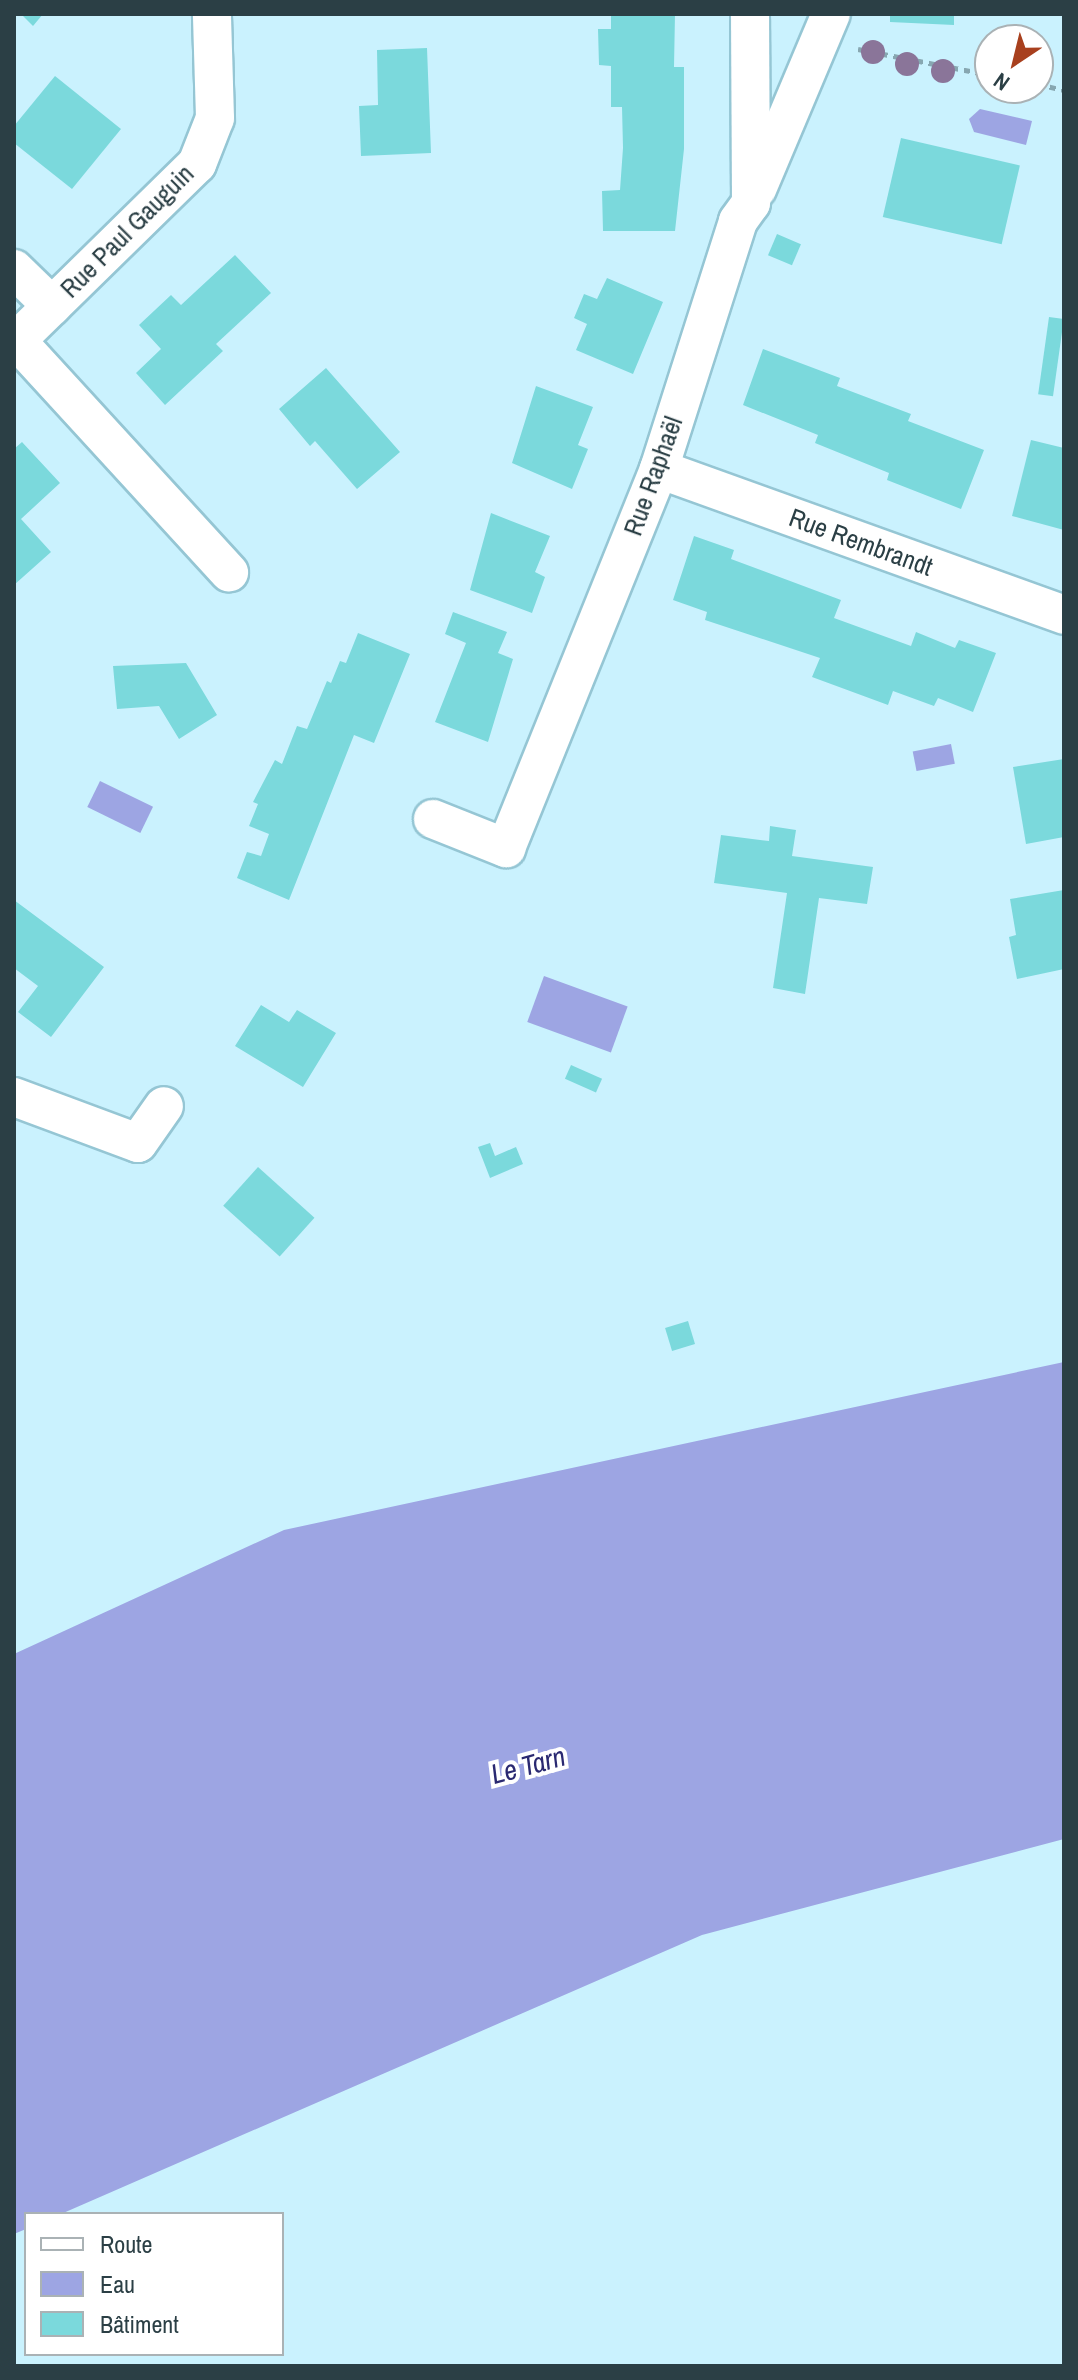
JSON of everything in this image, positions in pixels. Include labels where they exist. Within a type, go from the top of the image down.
[{"type":"street","name":"Rue Paul Gauguin","points":[[212,14],[215,118],[197,164],[15,342],[229,572]]},
{"type":"street","name":"Rue Raphaël","points":[[433,819],[506,848],[659,469],[738,221],[751,203],[750,14]]},
{"type":"street","points":[[751,203],[826,28]]},
{"type":"street","name":"Rue Paul Gauguin","points":[[14,269],[52,306]]},
{"type":"street","name":"Rue Rembrandt","points":[[659,469],[1064,615]]},
{"type":"street","points":[[14,1097],[138,1143],[164,1106]]},
{"type":"path","points":[[826,28],[974,70]]},
{"type":"water","points":[[980,109],[1032,121],[1026,145],[974,132],[969,119]]},
{"type":"water","points":[[951,744],[955,764],[917,771],[913,751]]},
{"type":"water","points":[[100,781],[153,807],[140,833],[87,807]]},
{"type":"water","points":[[544,976],[628,1006],[611,1052],[527,1022]]},
{"type":"water","name":"Le Tarn","points":[[1064,1362],[1064,1839],[702,1935],[66,2212],[24,2212],[24,2230],[14,2234],[14,1654],[284,1530]]},
{"type":"building","points":[[21,14],[43,14],[33,26]]},
{"type":"building","points":[[611,14],[675,14],[674,67],[684,67],[684,149],[675,231],[603,231],[602,191],[620,190],[623,148],[622,107],[611,107],[611,66],[599,65],[598,29],[611,29]]},
{"type":"building","points":[[890,14],[954,14],[954,25],[890,22]]},
{"type":"building","points":[[427,48],[431,153],[361,156],[359,106],[378,105],[377,50]]},
{"type":"building","points":[[55,76],[121,129],[72,189],[14,143],[14,126]]},
{"type":"building","points":[[901,138],[1020,165],[1002,244],[883,217]]},
{"type":"building","points":[[777,234],[801,244],[792,265],[768,255]]},
{"type":"building","points":[[235,255],[271,293],[216,344],[223,351],[165,405],[136,373],[161,349],[139,325],[171,295],[181,305]]},
{"type":"building","points":[[607,278],[663,302],[633,374],[576,350],[587,324],[574,318],[584,294],[597,299]]},
{"type":"building","points":[[1049,317],[1064,319],[1053,396],[1038,394]]},
{"type":"building","points":[[763,349],[840,378],[837,386],[911,414],[908,421],[984,450],[961,509],[887,480],[889,473],[815,443],[818,435],[743,405]]},
{"type":"building","points":[[326,368],[400,452],[357,489],[315,441],[310,446],[279,409]]},
{"type":"building","points":[[536,386],[593,407],[578,445],[588,449],[572,489],[512,463]]},
{"type":"building","points":[[1031,440],[1064,448],[1064,530],[1012,516]]},
{"type":"building","points":[[22,442],[60,483],[21,519],[51,552],[14,585],[14,449]]},
{"type":"building","points":[[491,513],[550,536],[535,572],[545,577],[532,613],[470,590]]},
{"type":"building","points":[[694,536],[734,550],[731,559],[841,600],[834,618],[911,646],[916,632],[955,648],[959,640],[996,653],[973,712],[938,698],[934,706],[893,691],[888,705],[812,677],[820,658],[705,620],[707,612],[673,600]]},
{"type":"building","points":[[453,612],[507,632],[498,653],[513,659],[488,742],[435,722],[466,643],[445,634]]},
{"type":"building","points":[[358,633],[410,654],[374,743],[354,735],[289,900],[237,878],[247,852],[261,856],[269,834],[249,826],[258,804],[253,802],[275,760],[282,764],[297,726],[307,729],[327,681],[331,683],[340,661],[346,663]]},
{"type":"building","points":[[186,663],[217,715],[179,739],[159,706],[117,709],[113,666]]},
{"type":"building","points":[[1064,759],[1064,837],[1026,844],[1013,767]]},
{"type":"building","points":[[770,826],[796,830],[792,856],[873,867],[867,904],[819,898],[805,994],[773,988],[787,893],[714,883],[721,835],[769,841]]},
{"type":"building","points":[[1064,890],[1064,969],[1017,979],[1009,937],[1016,935],[1010,899]]},
{"type":"building","points":[[14,900],[104,967],[51,1037],[18,1012],[38,986],[14,968]]},
{"type":"building","points":[[261,1005],[289,1022],[297,1010],[336,1033],[303,1087],[235,1046]]},
{"type":"building","points":[[571,1065],[602,1079],[596,1093],[565,1079]]},
{"type":"building","points":[[490,1143],[495,1156],[516,1147],[523,1164],[490,1178],[478,1147]]},
{"type":"building","points":[[258,1167],[314,1218],[280,1256],[223,1206]]},
{"type":"building","points":[[688,1321],[695,1344],[672,1351],[665,1328]]}]
